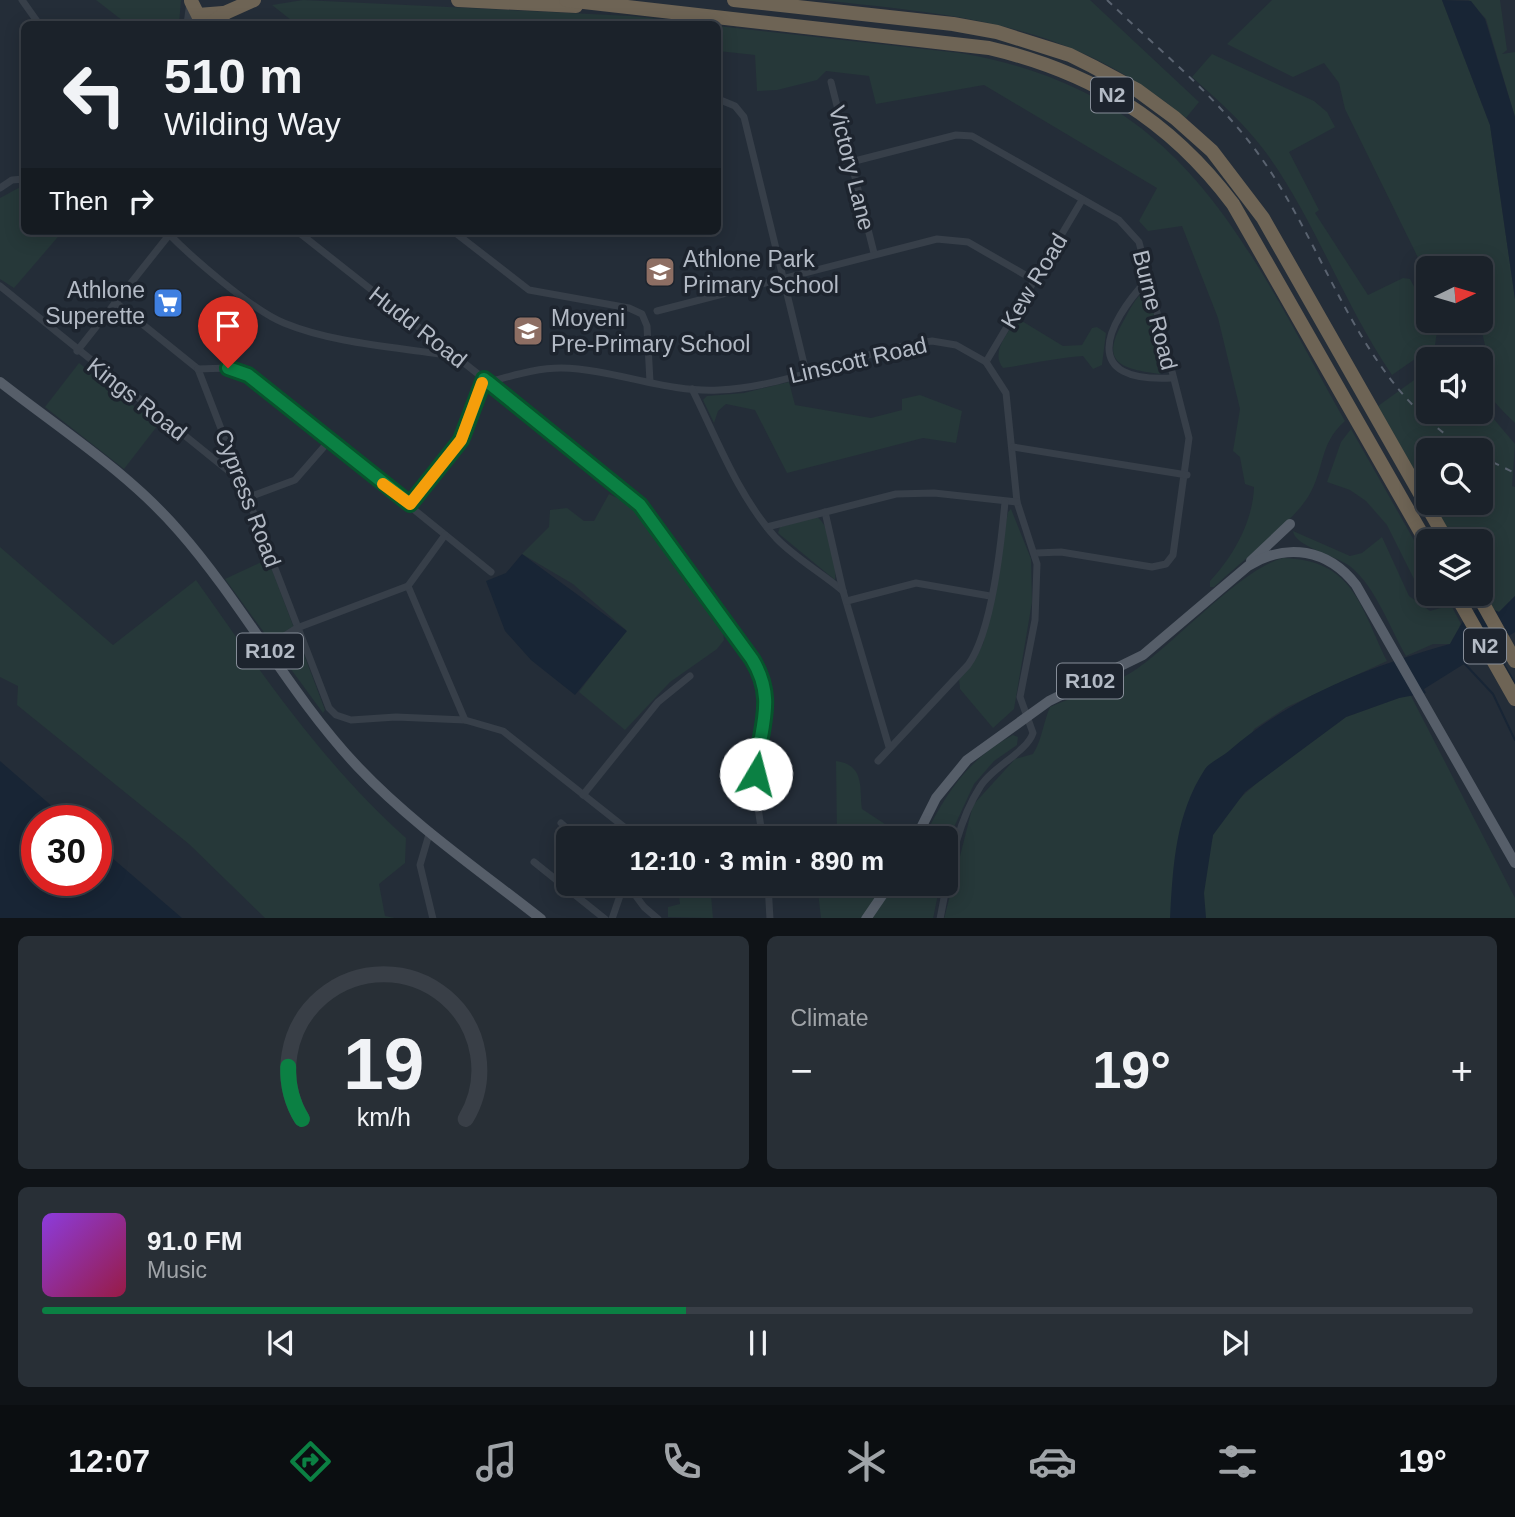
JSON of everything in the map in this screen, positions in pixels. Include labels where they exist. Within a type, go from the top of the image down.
[{"type":"highway","points":[[191,0],[198,15],[227,12]]},
{"type":"highway","points":[[214,21],[254,0]]},
{"type":"highway","points":[[458,0],[619,6]]},
{"type":"highway","name":"N2","points":[[566,0],[989,48],[1034,59],[1076,76],[1128,103],[1205,167],[1233,204],[1419,529]]},
{"type":"highway","name":"N2","points":[[734,0],[953,24],[997,32],[1070,55],[1137,90],[1175,118],[1212,151],[1263,218],[1440,529]]},
{"type":"highway","name":"N2","points":[[1462,606],[1515,699]]},
{"type":"highway","name":"N2","points":[[1484,606],[1515,661]]},
{"type":"main road","name":"R102","points":[[0,383],[159,509],[199,555],[356,765],[430,831],[540,918]]},
{"type":"main road","points":[[1248,566],[1260,551],[1290,524]]},
{"type":"main road","name":"R102","points":[[922,826],[936,798],[957,769],[1027,716],[1066,692],[1143,655],[1248,566],[1268,556],[1288,551],[1321,556],[1341,568],[1356,585],[1515,863]]},
{"type":"main road","points":[[867,918],[882,896]]},
{"type":"street","points":[[22,0],[37,21]]},
{"type":"street","points":[[188,21],[191,0]]},
{"type":"street","name":"Victory Lane","points":[[831,82],[874,253]]},
{"type":"street","points":[[721,100],[735,106],[744,117],[806,372]]},
{"type":"street","name":"Burne Road","points":[[851,162],[965,135],[983,140],[1011,155],[1119,220],[1135,235],[1189,438],[1173,555],[1166,564],[1152,567],[1061,552],[1036,553]]},
{"type":"street","points":[[2,184],[21,180]]},
{"type":"street","name":"Kew Road","points":[[986,362],[1082,200]]},
{"type":"street","points":[[77,351],[165,235]]},
{"type":"street","points":[[170,235],[282,322],[309,331],[453,356]]},
{"type":"street","name":"Hudd Road","points":[[309,235],[453,356],[640,505],[760,671],[766,696],[756,780],[762,826]]},
{"type":"street","points":[[458,235],[529,290],[629,308],[642,314],[647,326],[650,382]]},
{"type":"street","points":[[657,311],[874,253],[937,239],[968,242],[1034,280]]},
{"type":"street","points":[[1148,279],[1122,313],[1108,341],[1110,359],[1122,372],[1172,378]]},
{"type":"street","name":"Kings Road","points":[[0,286],[243,483]]},
{"type":"street","points":[[115,302],[198,369],[228,368],[248,375],[491,572]]},
{"type":"street","name":"Linscott Road","points":[[486,380],[562,368],[692,389],[734,389],[932,341],[956,345],[986,362],[1006,393],[1017,502],[1036,553],[1035,620],[1020,697],[1032,725],[1030,740],[988,775],[970,805],[952,859],[940,918]]},
{"type":"street","name":"Cypress Road","points":[[198,369],[324,698],[336,715],[351,720],[396,717],[465,720]]},
{"type":"street","points":[[410,504],[461,440],[486,380]]},
{"type":"street","points":[[692,389],[738,480],[768,527],[778,539],[843,591]]},
{"type":"street","points":[[249,497],[295,480],[329,441]]},
{"type":"street","points":[[1013,447],[1186,475]]},
{"type":"street","points":[[768,527],[870,498],[909,493],[1017,502]]},
{"type":"street","points":[[878,761],[974,657],[983,635],[1005,502]]},
{"type":"street","points":[[825,512],[843,591],[889,747]]},
{"type":"street","points":[[267,647],[297,628],[408,586],[445,534]]},
{"type":"street","points":[[847,601],[916,583],[990,596]]},
{"type":"street","points":[[408,586],[465,720],[503,731],[623,826]]},
{"type":"street","points":[[583,795],[658,702],[690,676]]},
{"type":"street","points":[[561,823],[564,826]]},
{"type":"street","points":[[430,831],[420,865],[433,918]]},
{"type":"street","points":[[534,862],[604,918]]},
{"type":"street","points":[[612,918],[621,896]]},
{"type":"street","points":[[636,896],[657,918]]},
{"type":"street","points":[[769,896],[771,918]]},
{"type":"shaded area","points":[[96,0],[181,0],[179,21],[123,21]]},
{"type":"shaded area","points":[[303,0],[631,16],[677,21],[292,21],[272,5]]},
{"type":"shaded area","points":[[821,0],[1090,0],[1199,102],[1186,118],[1143,86],[1100,61],[1014,29],[969,19]]},
{"type":"shaded area","points":[[1272,0],[1442,0],[1490,125],[1515,299],[1515,423],[1493,399],[1493,347],[1484,347],[1482,333],[1493,333],[1493,256],[1417,256],[1345,109],[1339,83],[1324,63],[1293,77],[1227,44]]},
{"type":"shaded area","points":[[1469,0],[1500,0],[1507,50],[1502,54],[1515,52],[1515,117],[1486,19]]},
{"type":"shaded area","points":[[721,26],[960,53],[1037,72],[1101,101],[1155,139],[1199,184],[1238,236],[1274,293],[1345,421],[1330,439],[1313,487],[1300,508],[1214,587],[1210,587],[1210,581],[1226,561],[1246,525],[1254,487],[1245,484],[1240,457],[1233,451],[1240,409],[1218,318],[1182,226],[1148,231],[1139,221],[1157,188],[984,85],[876,104],[869,76],[826,71],[817,80],[777,90],[757,91],[755,55],[721,51]]},
{"type":"shaded area","points":[[1212,54],[1314,101],[1327,112],[1335,127],[1289,152],[1319,210],[1315,213],[1368,295],[1403,278],[1410,279],[1416,290],[1416,333],[1437,333],[1435,345],[1416,347],[1416,358],[1392,375],[1359,320],[1300,207],[1267,154],[1241,123],[1192,77]]},
{"type":"shaded area","points":[[21,187],[21,235],[60,235],[14,288],[0,279],[0,198]]},
{"type":"shaded area","points":[[1140,295],[1145,295],[1151,302],[1166,366],[1160,374],[1125,366],[1118,362],[1114,355],[1116,336]]},
{"type":"shaded area","points":[[1017,318],[1063,346],[1082,345],[1092,328],[1097,327],[1106,333],[1102,365],[1093,369],[1083,356],[1003,368],[998,356],[999,349]]},
{"type":"shaded area","points":[[79,363],[158,425],[124,469],[45,407]]},
{"type":"shaded area","points":[[1416,379],[1416,424],[1493,424],[1493,418],[1515,444],[1512,486],[1515,487],[1515,596],[1499,612],[1490,606],[1493,606],[1493,529],[1447,529],[1439,515],[1493,515],[1493,438],[1416,438],[1416,473],[1378,406]]},
{"type":"shaded area","points":[[789,382],[795,405],[871,418],[902,410],[902,399],[920,395],[962,411],[956,443],[923,438],[787,473],[755,410],[726,404],[718,411],[714,423],[703,400],[707,396],[744,393]]},
{"type":"shaded area","points":[[1351,429],[1416,544],[1416,583],[1387,525],[1366,501],[1350,490],[1327,482],[1341,442]]},
{"type":"shaded area","points":[[609,494],[632,505],[644,519],[723,633],[724,640],[717,649],[670,682],[625,730],[579,692],[626,630],[573,584],[522,554],[549,527],[550,510],[567,508],[584,521],[594,521]]},
{"type":"shaded area","points":[[1011,509],[1031,559],[1032,602],[1014,709],[993,728],[960,689],[959,678],[983,644],[1008,512]]},
{"type":"shaded area","points":[[817,517],[829,537],[834,555],[835,580],[778,533],[780,527]]},
{"type":"shaded area","points":[[1293,531],[1350,556],[1362,553],[1382,537],[1409,596],[1416,601],[1416,606],[1423,606],[1430,611],[1452,606],[1461,624],[1450,644],[1433,644],[1406,656],[1375,597],[1360,576],[1351,567],[1295,537]]},
{"type":"shaded area","points":[[0,547],[113,645],[196,580],[320,748],[406,838],[405,863],[379,884],[385,916],[395,918],[265,918],[189,844],[17,705],[18,686],[0,677]]},
{"type":"shaded area","points":[[1283,558],[1325,567],[1340,577],[1352,590],[1387,661],[1287,707],[1254,729],[1171,918],[944,918],[950,896],[958,896],[958,864],[973,805],[1015,759],[1033,754],[1050,707],[1130,674],[1248,576]]},
{"type":"shaded area","points":[[268,559],[325,710],[323,713],[225,579]]},
{"type":"shaded area","points":[[1410,694],[1515,898],[1515,918],[1204,918],[1204,870],[1213,835],[1228,809],[1259,781],[1346,717]]},
{"type":"shaded area","points":[[1013,735],[1018,737],[1017,745],[994,761],[974,784],[955,826],[930,826],[960,779],[983,755]]},
{"type":"shaded area","points":[[836,761],[846,763],[857,773],[862,809],[888,826],[837,826]]},
{"type":"shaded area","points":[[679,896],[711,896],[713,918],[668,917],[668,907],[680,904]]},
{"type":"shaded area","points":[[818,896],[938,896],[933,918],[821,918]]},
{"type":"water","points":[[1442,0],[1471,1],[1485,19],[1515,117],[1515,299],[1490,125]]},
{"type":"water","points":[[522,554],[627,631],[575,695],[531,660],[505,631],[486,581],[506,573]]},
{"type":"water","points":[[1515,596],[1515,632],[1424,689],[1426,693],[1399,698],[1346,717],[1245,792],[1213,835],[1204,893],[1206,918],[1170,918],[1177,841],[1187,804],[1207,767],[1254,731],[1306,699],[1362,673],[1450,644],[1467,614],[1484,606],[1499,612]]},
{"type":"water","points":[[0,761],[51,805],[21,805],[21,896],[112,896],[112,858],[182,918],[0,918]]},
{"type":"waterway","points":[[1494,648],[1515,683]]},
{"type":"waterway","points":[[1464,663],[1493,694],[1515,740]]},
{"type":"railway","points":[[1107,0],[1189,76],[1245,137],[1286,197],[1350,317],[1374,356],[1400,391],[1432,423],[1453,438]]},
{"type":"railway","points":[[1493,462],[1515,473]]},
{"type":"slow traffic","points":[[383,484],[410,504],[461,440],[482,383]]},
{"type":"place","name":"Athlone Park Primary School","points":[[660,272]]},
{"type":"place","name":"Athlone Superette","points":[[168,303]]},
{"type":"place","name":"Moyeni Pre-Primary School","points":[[528,331]]},
{"type":"route","points":[[228,368],[248,375],[410,504],[458,445],[484,379],[488,382],[640,505],[752,659],[760,671],[766,696],[756,774]]}]
